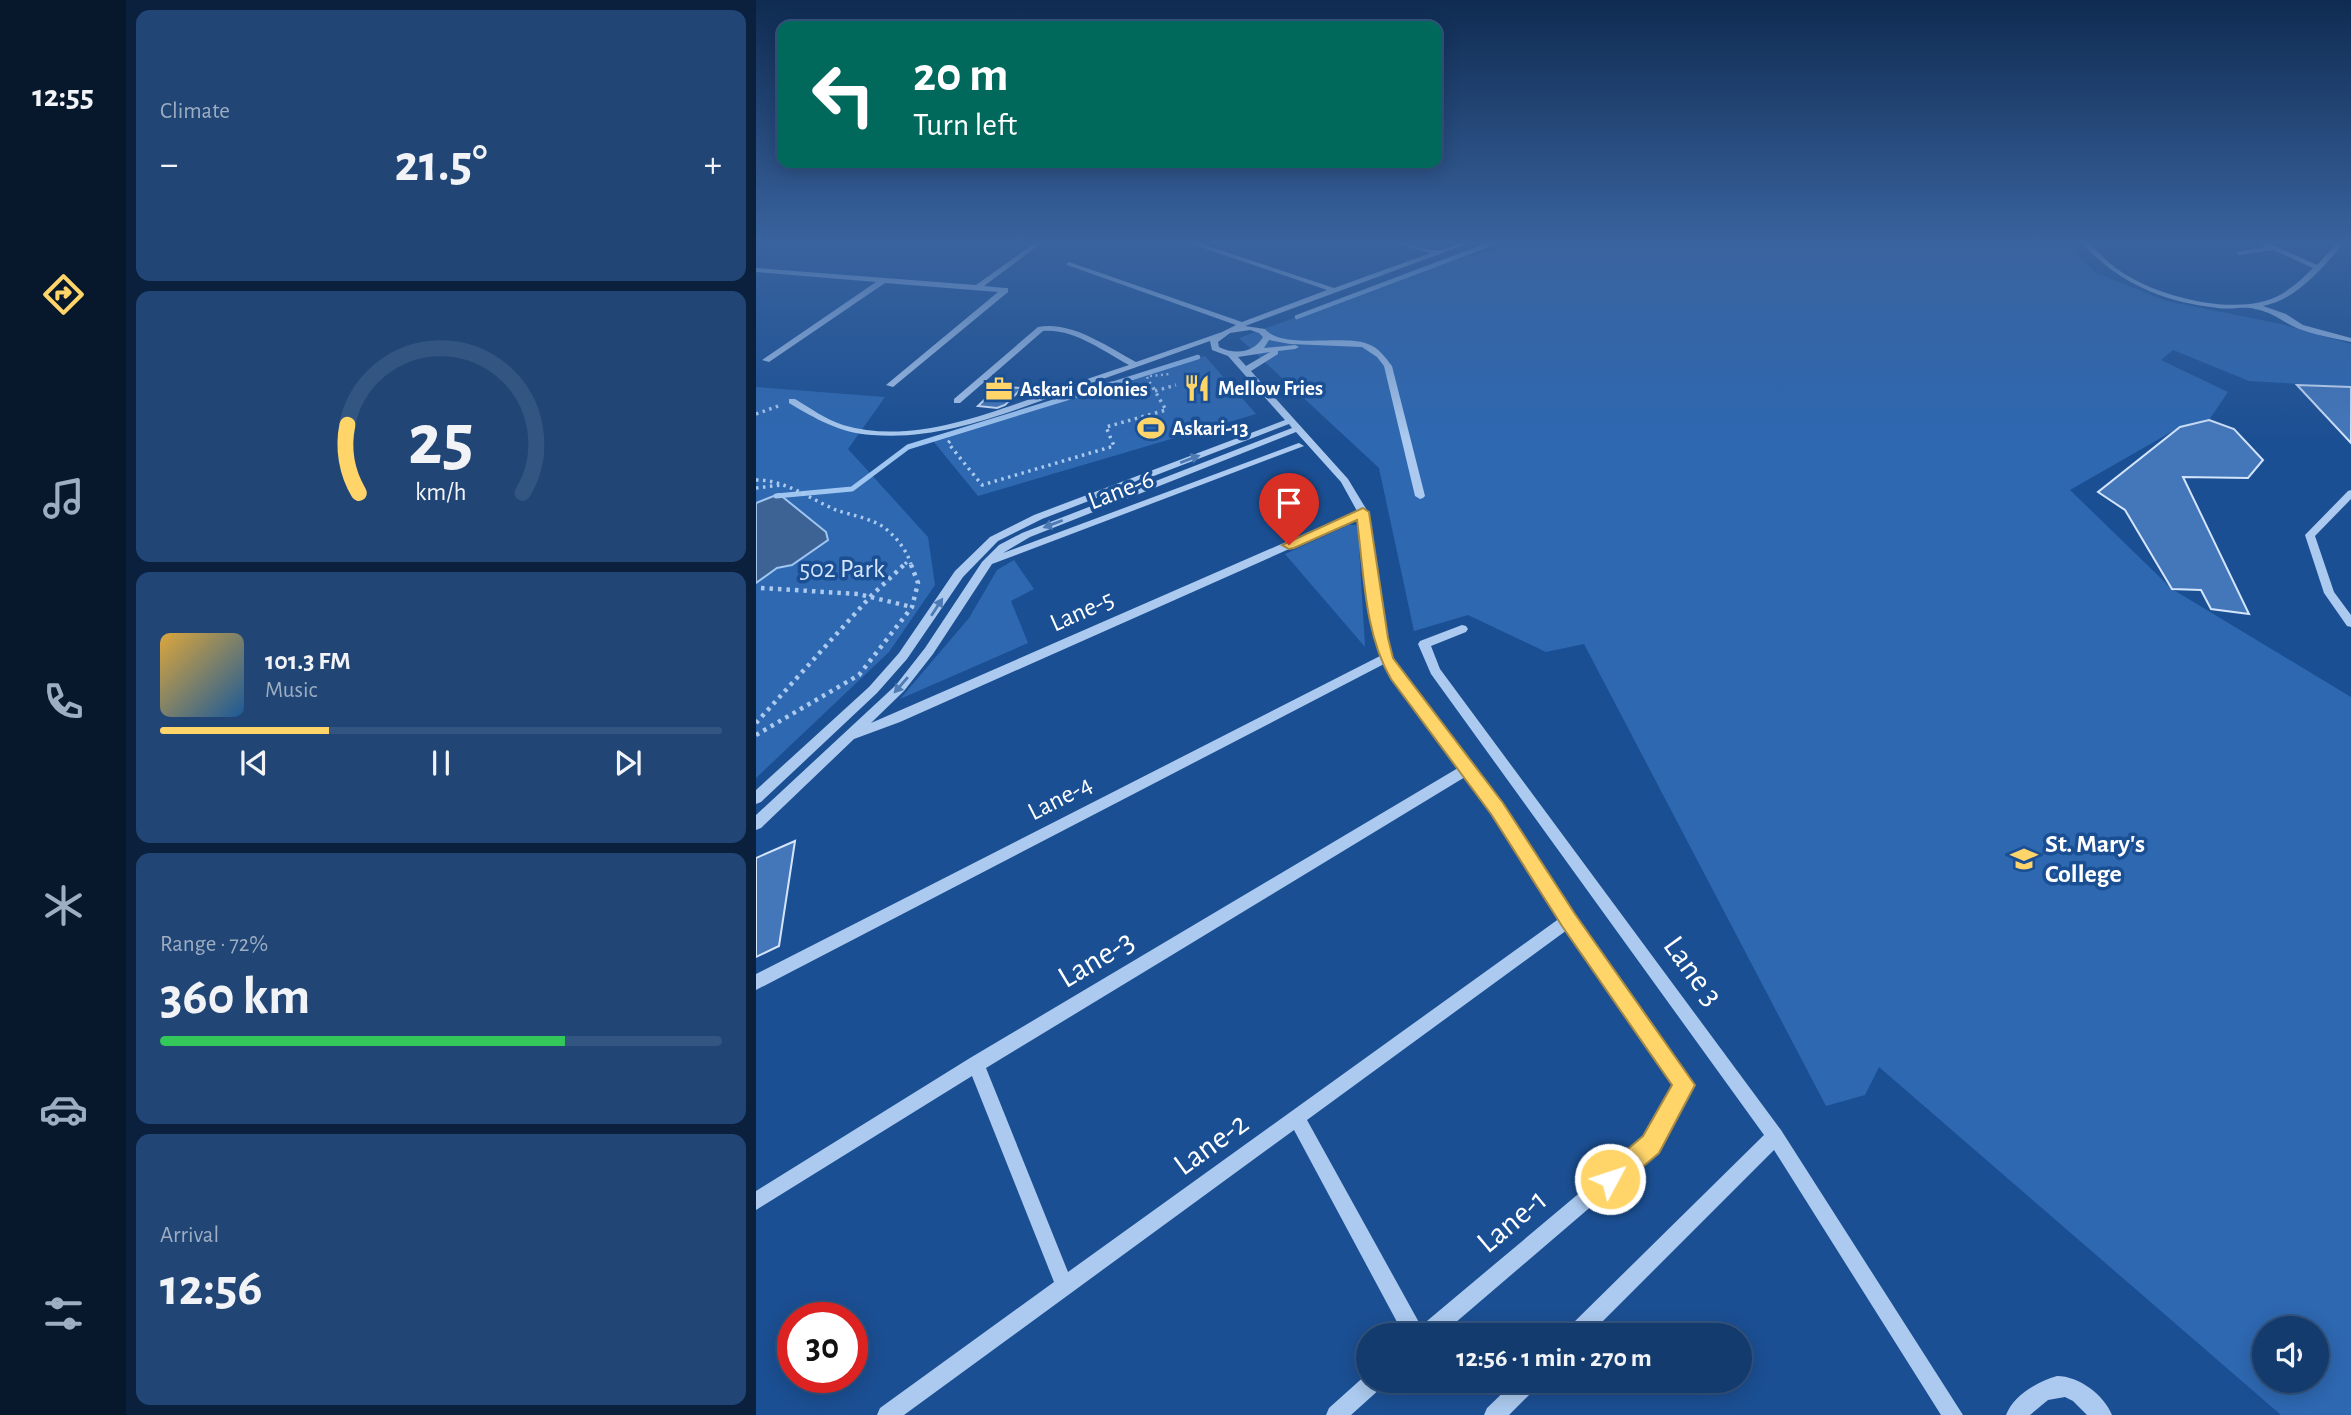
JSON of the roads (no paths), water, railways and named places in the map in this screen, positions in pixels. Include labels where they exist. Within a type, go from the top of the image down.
[{"type":"street","points":[[766,360],[843,308]]},
{"type":"street","points":[[890,385],[983,308]]},
{"type":"street","points":[[1195,308],[1241,324]]},
{"type":"street","points":[[1160,358],[1285,308]]},
{"type":"street","points":[[1253,351],[1264,345],[1274,318],[1285,308]]},
{"type":"street","points":[[2261,308],[2283,316],[2300,327],[2351,340]]},
{"type":"street","points":[[957,401],[1041,329],[1048,327],[1063,329],[1136,365]]},
{"type":"street","points":[[792,401],[821,419],[844,428],[874,432],[910,432],[948,426],[989,415],[1136,365],[1213,345],[1225,333],[1250,328],[1267,336],[1309,344],[1364,345],[1380,355],[1388,366],[1420,496]]},
{"type":"street","points":[[1213,345],[1218,351],[1231,354],[1309,344]]},
{"type":"street","points":[[1245,370],[1267,355],[1285,348]]},
{"type":"street","points":[[1231,354],[1345,481],[1363,512],[1380,638],[1386,658],[1497,809],[1569,920]]},
{"type":"street","points":[[756,824],[900,688],[929,651],[986,564],[1003,547],[1026,535],[1296,424]]},
{"type":"street","points":[[756,798],[873,690],[903,656],[959,573],[978,552],[1012,528],[1296,424]]},
{"type":"street","name":"Lane-6","points":[[959,573],[1299,446]]},
{"type":"street","points":[[2351,493],[2310,535],[2329,593],[2351,623]]},
{"type":"street","name":"Lane-5","points":[[817,742],[850,736],[895,719],[1363,512]]},
{"type":"street","name":"Lane 3","points":[[1462,629],[1424,644],[1435,671],[1775,1136]]},
{"type":"street","name":"Lane-4","points":[[756,982],[1386,658]]},
{"type":"street","name":"Lane-3","points":[[756,1201],[976,1064],[1467,769]]},
{"type":"street","name":"Lane-1","points":[[1440,1323],[1651,1144],[1684,1085],[1569,920]]},
{"type":"street","name":"Lane-2","points":[[887,1415],[1569,920]]},
{"type":"street","points":[[976,1064],[1065,1287]]},
{"type":"street","points":[[1297,1119],[1408,1323]]},
{"type":"street","points":[[1587,1323],[1775,1136],[1952,1415]]},
{"type":"street","points":[[2016,1415],[2030,1400],[2053,1386],[2072,1388],[2102,1415]]},
{"type":"street","points":[[1336,1415],[1361,1393]]},
{"type":"street","points":[[1494,1415],[1517,1393]]},
{"type":"waterway","points":[[1297,317],[1321,308]]},
{"type":"waterway","points":[[1106,386],[1198,357]]},
{"type":"waterway","points":[[776,496],[852,489],[908,447],[1112,384]]},
{"type":"place","name":"Mellow Fries","points":[[1197,388]]},
{"type":"place","name":"Askari Colonies","points":[[999,389]]},
{"type":"place","name":"Askari-13","points":[[1151,428]]},
{"type":"place","name":"St. Mary's College","points":[[2024,859]]},
{"type":"park label","name":"502 Park","points":[[842,569]]}]
